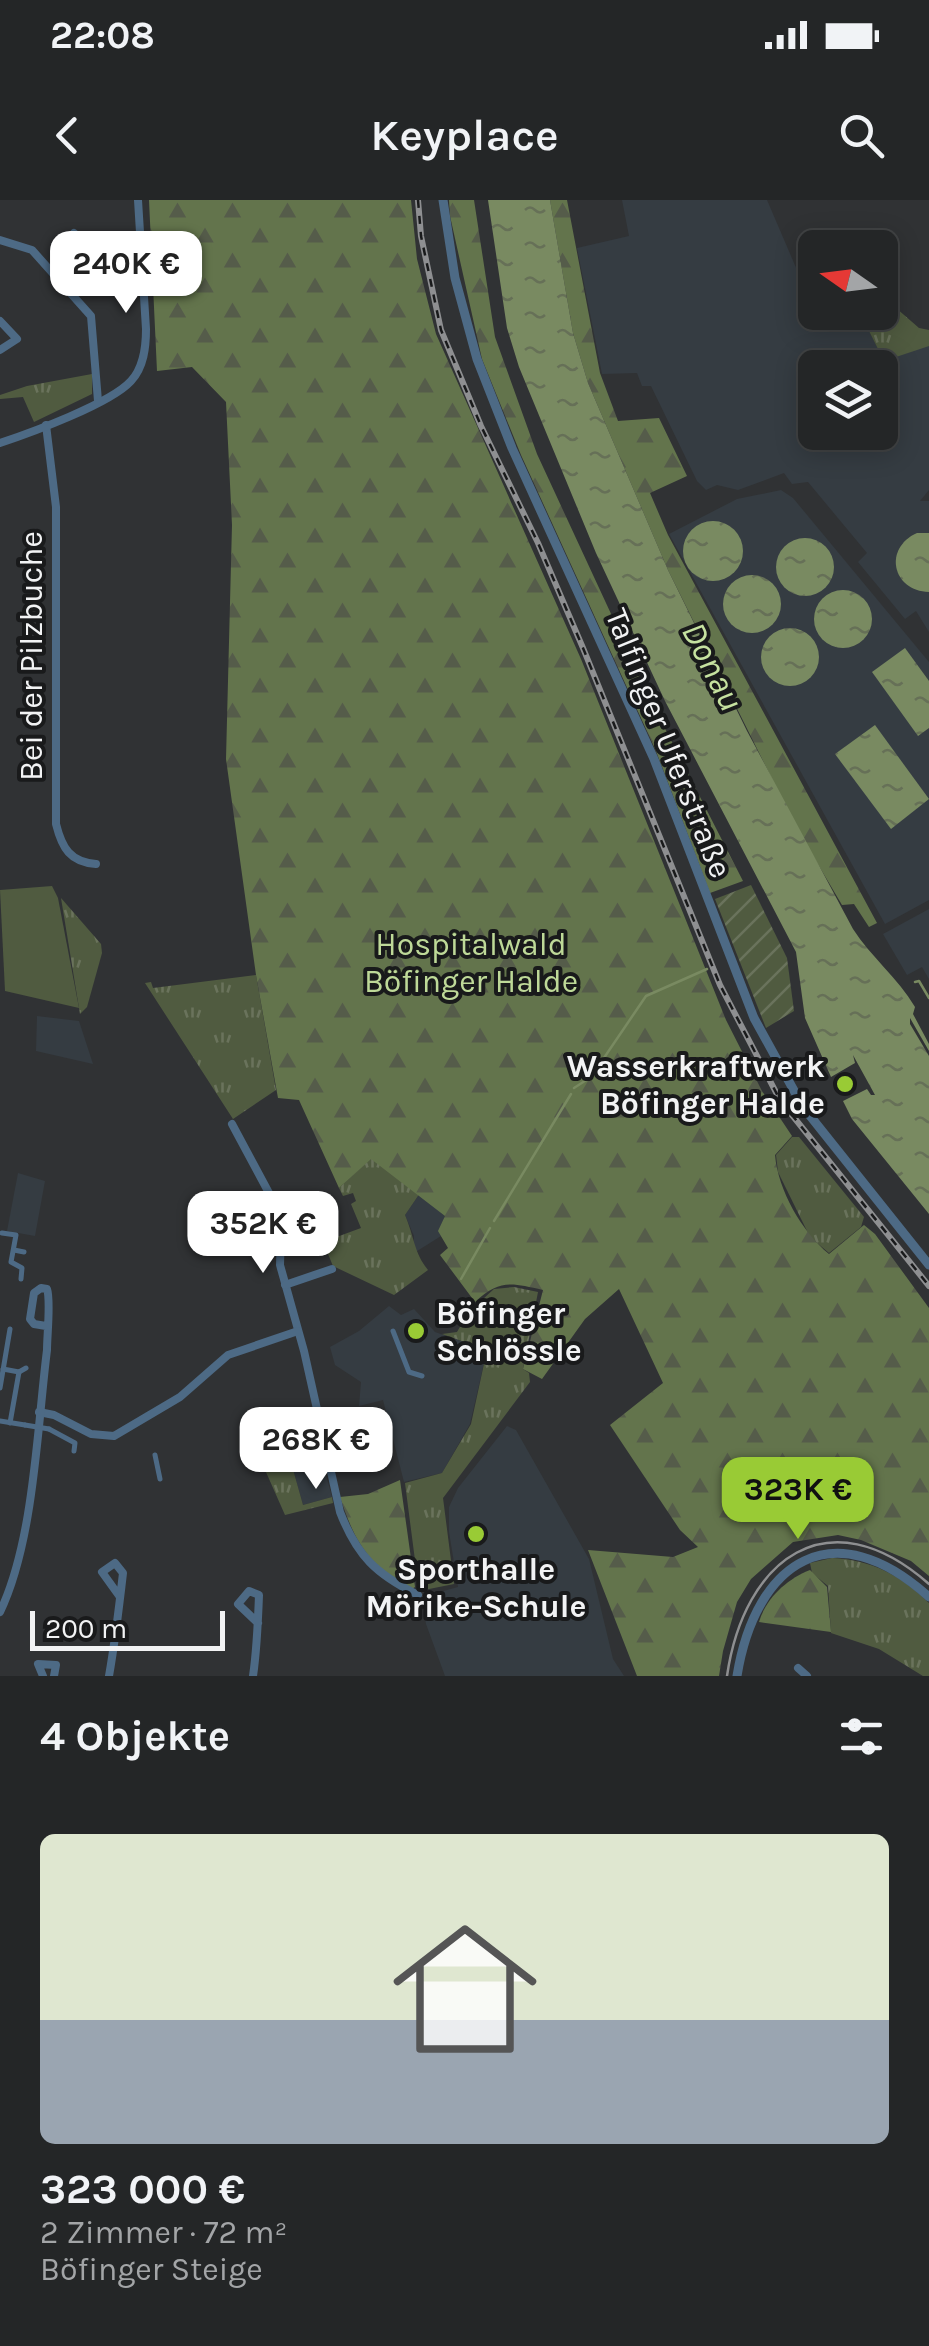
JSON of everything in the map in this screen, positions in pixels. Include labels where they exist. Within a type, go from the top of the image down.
[{"type":"street","points":[[0,442],[98,401],[130,383],[140,366],[146,346],[138,200]]},
{"type":"street","name":"Talfinger Uferstraße","points":[[443,200],[455,278],[476,358],[512,448],[654,759],[754,1018],[804,1107],[929,1265]]},
{"type":"street","points":[[74,233],[105,266]]},
{"type":"street","points":[[0,240],[32,250],[91,316],[98,401]]},
{"type":"street","points":[[57,278],[89,249]]},
{"type":"street","points":[[0,321],[17,339],[0,350]]},
{"type":"street","name":"Bei der Pilzbuche","points":[[46,425],[56,507],[56,824],[70,856],[82,863],[96,864]]},
{"type":"street","points":[[232,1124],[278,1208],[282,1230],[279,1260],[340,1512],[350,1537],[369,1564],[418,1595]]},
{"type":"street","points":[[2,1233],[16,1235],[8,1262],[22,1268],[21,1279]]},
{"type":"street","points":[[14,1250],[24,1252]]},
{"type":"street","points":[[285,1285],[332,1270]]},
{"type":"street","points":[[0,1612],[22,1548],[40,1412],[50,1296],[47,1289],[41,1288],[34,1292],[30,1318],[34,1324],[46,1326]]},
{"type":"street","points":[[0,1388],[10,1329]]},
{"type":"street","points":[[393,1331],[409,1372],[422,1376]]},
{"type":"street","points":[[40,1412],[94,1435],[117,1435],[180,1397],[232,1354],[298,1332]]},
{"type":"street","points":[[3,1370],[22,1370],[10,1423]]},
{"type":"street","points":[[0,1422],[49,1429],[75,1443],[74,1451]]},
{"type":"street","points":[[154,1455],[160,1478]]},
{"type":"street","points":[[737,1676],[744,1640],[756,1610],[777,1580],[810,1558],[842,1552],[873,1558],[904,1575],[929,1597]]},
{"type":"street","points":[[109,1676],[120,1597]]},
{"type":"street","points":[[253,1676],[258,1623]]},
{"type":"street","points":[[43,1676],[38,1664],[42,1662],[56,1665],[54,1676]]},
{"type":"street","points":[[798,1668],[807,1676]]},
{"type":"shaded area","points":[[622,200],[767,200],[798,272],[798,330],[868,330],[878,350],[798,350],[798,450],[898,450],[898,356],[929,345],[929,490],[920,501],[929,501],[929,632],[916,611],[905,619],[858,562],[867,553],[808,482],[792,484],[784,473],[738,490],[717,485],[706,490],[697,481],[651,386],[642,386],[637,373],[602,374],[577,248],[629,236]]},
{"type":"shaded area","points":[[781,490],[793,498],[929,662],[929,900],[885,924],[669,534],[737,499]]},
{"type":"shaded area","points":[[929,909],[929,979],[922,967],[907,975],[883,934]]},
{"type":"shaded area","points":[[37,1016],[79,1021],[93,1064],[36,1051]]},
{"type":"shaded area","points":[[18,1173],[45,1181],[35,1236],[7,1231]]},
{"type":"shaded area","points":[[420,1193],[445,1216],[441,1236],[414,1253],[414,1236],[405,1215]]},
{"type":"shaded area","points":[[389,1306],[401,1315],[414,1309],[435,1332],[487,1350],[470,1424],[442,1473],[404,1482],[383,1400],[359,1406],[361,1382],[335,1365],[330,1347],[359,1331]]},
{"type":"shaded area","points":[[507,1426],[516,1430],[589,1559],[613,1659],[624,1676],[445,1676],[426,1624],[421,1597],[458,1587],[449,1507],[458,1488]]},
{"type":"shaded area","points":[[318,1446],[332,1497],[303,1505],[289,1455]]},
{"type":"green space","name":"Hospitalwald Böfinger Halde","points":[[149,200],[411,200],[417,259],[436,334],[581,659],[726,1020],[762,1091],[792,1136],[775,1155],[786,1196],[810,1234],[829,1254],[864,1225],[875,1234],[929,1308],[929,1576],[911,1561],[861,1540],[838,1535],[793,1542],[751,1579],[737,1602],[719,1676],[637,1676],[588,1550],[673,1557],[698,1547],[680,1530],[610,1425],[663,1383],[619,1289],[585,1319],[542,1379],[523,1369],[543,1290],[499,1286],[475,1302],[440,1255],[448,1248],[438,1231],[445,1216],[371,1159],[339,1188],[299,1100],[278,1098],[256,975],[226,759],[232,525],[226,402],[192,367],[157,371]]},
{"type":"green space","points":[[449,200],[474,200],[495,337],[537,454],[656,711],[743,881],[710,893],[656,751],[521,455],[482,359]]},
{"type":"green space","points":[[550,200],[567,200],[600,373],[618,421],[659,418],[687,476],[650,493],[668,535],[877,923],[869,927],[854,904],[842,905],[796,827],[668,570],[588,383],[573,333]]},
{"type":"green space","points":[[898,310],[919,328],[929,330],[929,346],[898,356],[898,350],[878,350],[868,330],[898,330]]},
{"type":"green space","points":[[92,374],[92,394],[34,422],[23,397],[0,399],[0,395],[27,386]]},
{"type":"green space","points":[[751,885],[787,958],[794,1011],[766,1028],[715,899]]},
{"type":"green space","points":[[52,886],[58,898],[79,1008],[5,991],[0,890]]},
{"type":"green space","points":[[61,898],[101,944],[87,1007],[80,1014]]},
{"type":"green space","points":[[256,975],[276,1090],[233,1119],[145,983],[151,982],[153,988]]},
{"type":"green space","points":[[792,1137],[799,1137],[864,1217],[861,1227],[829,1253],[810,1237],[778,1172],[776,1155]]},
{"type":"green space","points":[[371,1158],[420,1193],[405,1215],[428,1270],[394,1295],[333,1266],[323,1242],[361,1228],[351,1204],[356,1201],[353,1193],[343,1196],[339,1188]]},
{"type":"green space","points":[[514,1287],[538,1292],[523,1369],[529,1373],[530,1382],[443,1498],[454,1584],[419,1591],[405,1483],[442,1473],[471,1424],[487,1350],[442,1334],[457,1332],[494,1289]]},
{"type":"green space","points":[[289,1455],[303,1505],[332,1497],[333,1503],[285,1515],[262,1463]]},
{"type":"green space","points":[[400,1480],[415,1587],[412,1589],[366,1552],[340,1497],[368,1494]]},
{"type":"green space","points":[[832,1558],[885,1571],[929,1603],[929,1676],[879,1649],[831,1633],[828,1586],[812,1573],[810,1563]]},
{"type":"green space","points":[[810,1570],[827,1587],[831,1632],[759,1622],[778,1590]]},
{"type":"water","name":"Donau","points":[[488,200],[550,200],[573,333],[588,383],[668,570],[747,731],[853,929],[915,1007],[913,1014],[929,1044],[929,1051],[910,1018],[929,1056],[929,1214],[852,1119],[843,1101],[867,1089],[875,1095],[853,1055],[855,1063],[831,1077],[805,1018],[796,952],[665,701],[596,553],[519,367],[507,328]]},
{"type":"water","points":[[713,521],[734,530],[743,551],[734,572],[713,581],[692,572],[683,551],[692,530]]},
{"type":"water","points":[[917,533],[929,533],[929,592],[907,584],[896,568],[899,548]]},
{"type":"water","points":[[805,538],[825,547],[834,567],[825,587],[805,596],[785,587],[776,567],[785,547]]},
{"type":"water","points":[[752,575],[772,584],[781,604],[772,624],[752,633],[732,624],[723,604],[732,584]]},
{"type":"water","points":[[843,590],[863,599],[872,619],[863,639],[843,648],[823,639],[814,619],[823,599]]},
{"type":"water","points":[[790,628],[810,637],[819,657],[810,677],[790,686],[770,677],[761,657],[770,637]]},
{"type":"water","points":[[905,648],[929,681],[929,728],[918,736],[872,672]]},
{"type":"water","points":[[875,725],[929,799],[891,829],[835,754]]},
{"type":"waterway","points":[[574,1088],[591,1077],[646,996],[707,969]]},
{"type":"waterway","points":[[915,982],[919,981],[929,998]]},
{"type":"waterway","points":[[494,1221],[571,1094]]},
{"type":"waterway","points":[[461,1279],[490,1228]]},
{"type":"tram line","points":[[727,1676],[736,1635],[752,1600],[772,1572],[796,1553],[825,1543],[857,1544],[892,1558],[929,1584]]},
{"type":"railway","points":[[418,200],[421,236],[441,330],[583,648],[720,985],[780,1100],[929,1286]]},
{"type":"place","name":"Wasserkraftwerk Böfinger Halde","points":[[845,1084]]},
{"type":"place","name":"Böfinger Schlössle","points":[[416,1331]]},
{"type":"place","name":"Sporthalle Mörike-Schule","points":[[476,1534]]}]
